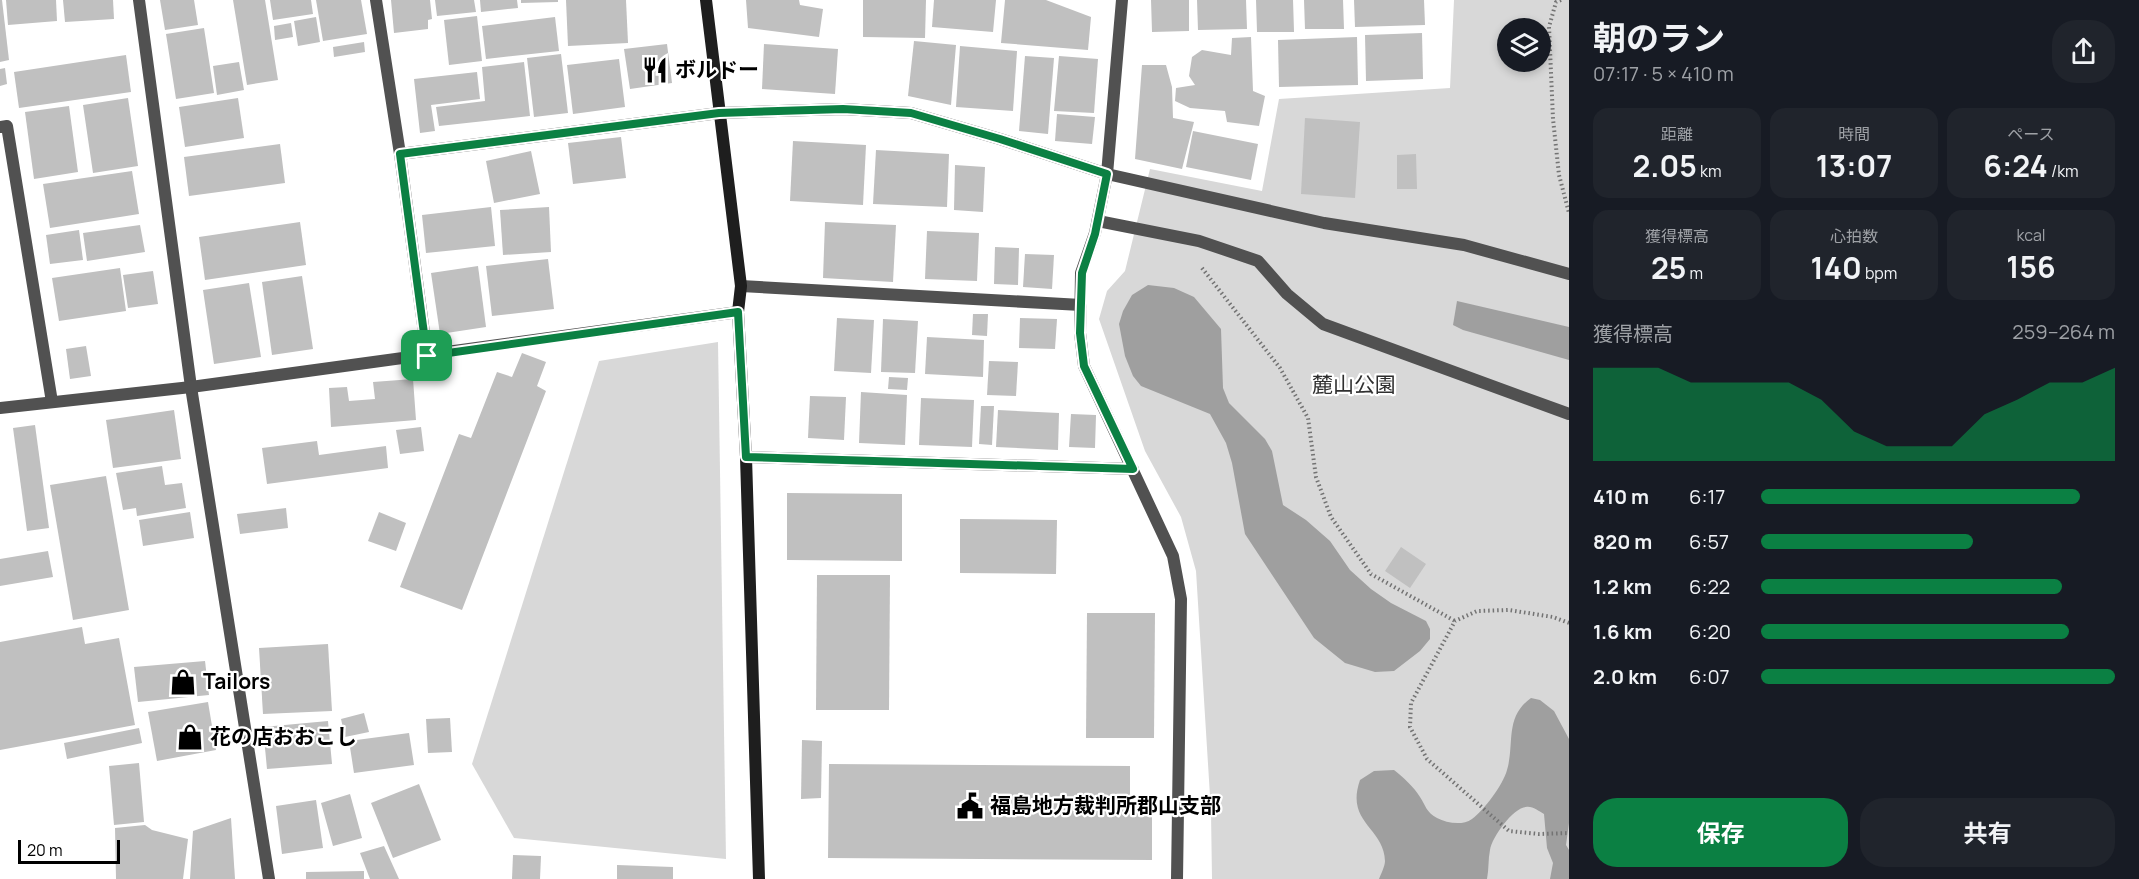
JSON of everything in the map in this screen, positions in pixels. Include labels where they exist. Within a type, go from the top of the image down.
[{"type":"street","points":[[139,0],[191,387],[269,879]]},
{"type":"street","points":[[376,0],[400,154],[427,356]]},
{"type":"street","points":[[706,0],[741,286],[738,312],[746,457],[759,879]]},
{"type":"street","points":[[1122,0],[1107,174],[1098,221],[1082,273],[1080,333],[1084,366],[1173,556],[1181,599],[1177,879]]},
{"type":"street","points":[[400,154],[719,113],[843,109],[911,113],[1107,174],[1324,223],[1464,245],[1569,274]]},
{"type":"street","points":[[0,126],[7,126],[52,402]]},
{"type":"street","points":[[1098,221],[1199,241],[1258,261],[1287,294],[1323,324],[1569,414]]},
{"type":"street","points":[[741,286],[1081,305]]},
{"type":"street","points":[[0,408],[191,387],[738,312]]},
{"type":"street","points":[[746,457],[1133,469]]},
{"type":"path","points":[[1561,0],[1556,2],[1549,27],[1559,175],[1569,213]]},
{"type":"path","points":[[1178,237],[1280,368],[1308,418],[1316,477],[1331,517],[1371,574],[1455,621]]},
{"type":"path","points":[[1569,623],[1553,617],[1509,610],[1477,611],[1455,621],[1411,703],[1410,727],[1427,759],[1509,831],[1539,834],[1569,833]]},
{"type":"green space","name":"麓山公園","points":[[1454,0],[1569,0],[1569,879],[1212,879],[1211,812],[1196,571],[1181,517],[1145,451],[1099,319],[1107,291],[1125,271],[1150,169],[1262,191],[1279,99],[1450,88]]},
{"type":"green space","points":[[718,342],[726,859],[514,838],[472,764],[599,361]]},
{"type":"shaded area","points":[[1148,285],[1174,288],[1194,297],[1221,329],[1223,388],[1229,403],[1265,439],[1272,451],[1283,505],[1306,520],[1330,541],[1350,570],[1371,589],[1391,603],[1426,621],[1430,629],[1430,639],[1420,651],[1394,671],[1375,672],[1345,663],[1314,638],[1245,534],[1232,463],[1226,443],[1210,414],[1141,386],[1133,376],[1125,356],[1119,324],[1132,295]]},
{"type":"shaded area","points":[[1457,301],[1569,327],[1569,360],[1463,330],[1453,325]]},
{"type":"shaded area","points":[[1531,698],[1540,700],[1554,711],[1569,739],[1569,823],[1566,845],[1569,850],[1569,879],[1550,879],[1553,863],[1547,848],[1544,814],[1529,807],[1515,812],[1495,838],[1490,850],[1487,879],[1379,879],[1385,863],[1383,850],[1357,806],[1360,780],[1374,771],[1394,770],[1415,790],[1433,816],[1450,822],[1468,821],[1482,810],[1502,783],[1509,760],[1514,722],[1523,705]]},
{"type":"building","points":[[0,0],[2,0],[9,60],[0,62]]},
{"type":"building","points":[[6,0],[56,0],[57,21],[8,25]]},
{"type":"building","points":[[63,0],[113,0],[114,19],[65,22]]},
{"type":"building","points":[[160,0],[194,0],[198,25],[165,30]]},
{"type":"building","points":[[233,0],[265,0],[278,80],[247,85]]},
{"type":"building","points":[[270,0],[311,0],[313,14],[273,20]]},
{"type":"building","points":[[316,0],[361,0],[367,34],[323,41]]},
{"type":"building","points":[[391,0],[430,0],[432,19],[428,20],[428,29],[394,33]]},
{"type":"building","points":[[435,0],[474,0],[476,12],[437,16]]},
{"type":"building","points":[[480,0],[517,0],[518,8],[481,12]]},
{"type":"building","points":[[521,0],[558,0],[558,2],[521,3]]},
{"type":"building","points":[[566,0],[626,0],[628,43],[568,46]]},
{"type":"building","points":[[746,0],[799,0],[800,5],[823,9],[819,37],[748,28]]},
{"type":"building","points":[[863,0],[926,0],[925,38],[863,37]]},
{"type":"building","points":[[934,0],[996,0],[993,32],[932,27]]},
{"type":"building","points":[[1005,0],[1046,0],[1091,17],[1088,50],[1001,43]]},
{"type":"building","points":[[1151,0],[1189,0],[1189,31],[1152,32]]},
{"type":"building","points":[[1197,0],[1246,0],[1247,29],[1198,30]]},
{"type":"building","points":[[1256,0],[1293,0],[1294,32],[1257,32]]},
{"type":"building","points":[[1304,0],[1343,0],[1344,29],[1305,29]]},
{"type":"building","points":[[1354,0],[1424,0],[1425,25],[1355,27]]},
{"type":"building","points":[[477,16],[482,61],[449,65],[444,20]]},
{"type":"building","points":[[316,17],[320,42],[298,46],[294,21]]},
{"type":"building","points":[[555,17],[559,51],[486,59],[482,26]]},
{"type":"building","points":[[291,23],[293,37],[275,40],[274,26]]},
{"type":"building","points":[[204,28],[214,93],[176,99],[166,34]]},
{"type":"building","points":[[1422,33],[1423,79],[1366,81],[1365,35]]},
{"type":"building","points":[[1251,37],[1253,91],[1265,96],[1259,126],[1227,122],[1225,111],[1190,108],[1175,101],[1176,88],[1195,85],[1189,76],[1192,57],[1202,50],[1231,55],[1232,38]]},
{"type":"building","points":[[1357,37],[1358,85],[1279,87],[1278,40]]},
{"type":"building","points":[[914,41],[956,45],[951,105],[908,96]]},
{"type":"building","points":[[364,42],[365,52],[334,57],[333,47]]},
{"type":"building","points":[[667,44],[672,83],[630,89],[624,49]]},
{"type":"building","points":[[764,44],[838,49],[835,94],[762,89]]},
{"type":"building","points":[[960,46],[1017,51],[1013,111],[956,107]]},
{"type":"building","points":[[561,54],[568,113],[534,117],[527,58]]},
{"type":"building","points":[[126,55],[131,92],[19,108],[14,72]]},
{"type":"building","points":[[1025,56],[1054,58],[1048,134],[1019,131]]},
{"type":"building","points":[[1059,56],[1098,59],[1094,113],[1054,111]]},
{"type":"building","points":[[619,59],[625,107],[573,114],[567,65]]},
{"type":"building","points":[[239,62],[244,90],[217,95],[213,66]]},
{"type":"building","points":[[524,62],[530,116],[439,126],[436,107],[485,101],[482,67]]},
{"type":"building","points":[[1142,65],[1166,65],[1172,87],[1173,118],[1194,122],[1182,169],[1135,159]]},
{"type":"building","points":[[5,68],[7,84],[0,86],[0,69]]},
{"type":"building","points":[[477,72],[480,99],[431,105],[435,131],[420,133],[414,79]]},
{"type":"building","points":[[128,98],[138,166],[93,173],[83,105]]},
{"type":"building","points":[[238,98],[244,138],[185,147],[179,107]]},
{"type":"building","points":[[69,106],[78,172],[34,179],[25,112]]},
{"type":"building","points":[[1057,114],[1095,117],[1092,144],[1055,141]]},
{"type":"building","points":[[1305,118],[1360,122],[1355,198],[1301,194]]},
{"type":"building","points":[[1193,131],[1258,144],[1251,180],[1186,167]]},
{"type":"building","points":[[621,137],[626,178],[573,184],[568,143]]},
{"type":"building","points":[[793,141],[866,145],[863,205],[790,201]]},
{"type":"building","points":[[280,144],[285,183],[189,196],[184,157]]},
{"type":"building","points":[[876,150],[949,154],[947,207],[873,204]]},
{"type":"building","points":[[531,151],[540,194],[494,203],[486,161]]},
{"type":"building","points":[[1416,154],[1417,189],[1397,189],[1397,155]]},
{"type":"building","points":[[955,165],[985,167],[983,212],[954,210]]},
{"type":"building","points":[[132,171],[139,214],[50,228],[43,184]]},
{"type":"building","points":[[491,207],[495,246],[426,253],[422,215]]},
{"type":"building","points":[[549,207],[551,252],[503,255],[500,210]]},
{"type":"building","points":[[300,222],[306,265],[205,280],[199,237]]},
{"type":"building","points":[[825,222],[896,225],[893,282],[823,278]]},
{"type":"building","points":[[140,225],[145,252],[87,261],[83,233]]},
{"type":"building","points":[[79,230],[83,260],[50,264],[46,235]]},
{"type":"building","points":[[927,231],[979,233],[977,281],[925,279]]},
{"type":"building","points":[[995,247],[1019,248],[1018,285],[994,284]]},
{"type":"building","points":[[1025,254],[1054,255],[1052,289],[1023,287]]},
{"type":"building","points":[[548,259],[554,309],[492,316],[486,266]]},
{"type":"building","points":[[478,266],[486,327],[440,334],[431,273]]},
{"type":"building","points":[[120,268],[126,311],[59,321],[52,278]]},
{"type":"building","points":[[153,271],[158,304],[128,308],[123,275]]},
{"type":"building","points":[[302,276],[313,349],[272,355],[262,282]]},
{"type":"building","points":[[249,283],[261,357],[214,364],[203,290]]},
{"type":"building","points":[[973,314],[988,314],[987,336],[972,335]]},
{"type":"building","points":[[837,318],[874,320],[871,373],[834,371]]},
{"type":"building","points":[[1020,318],[1057,319],[1055,349],[1019,348]]},
{"type":"building","points":[[883,319],[918,321],[915,373],[881,372]]},
{"type":"building","points":[[927,337],[984,340],[983,377],[925,374]]},
{"type":"building","points":[[86,346],[91,376],[70,379],[66,349]]},
{"type":"building","points":[[522,353],[546,362],[537,386],[546,391],[462,610],[400,587],[459,434],[471,438],[497,372],[512,377]]},
{"type":"building","points":[[989,361],[1018,362],[1016,396],[987,395]]},
{"type":"building","points":[[889,377],[908,378],[907,390],[888,389]]},
{"type":"building","points":[[413,379],[416,420],[331,427],[329,388],[347,387],[349,401],[375,399],[373,382]]},
{"type":"building","points":[[861,392],[907,395],[905,445],[859,443]]},
{"type":"building","points":[[810,396],[846,397],[844,440],[808,438]]},
{"type":"building","points":[[921,398],[974,400],[972,447],[919,445]]},
{"type":"building","points":[[981,406],[994,406],[992,445],[979,444]]},
{"type":"building","points":[[174,410],[181,459],[113,468],[106,420]]},
{"type":"building","points":[[998,410],[1059,413],[1058,450],[996,447]]},
{"type":"building","points":[[1071,414],[1096,415],[1095,448],[1069,447]]},
{"type":"building","points":[[35,425],[49,528],[27,531],[13,428]]},
{"type":"building","points":[[421,427],[424,451],[400,454],[396,430]]},
{"type":"building","points":[[317,441],[319,455],[386,446],[388,468],[267,484],[262,448]]},
{"type":"building","points":[[162,466],[165,485],[182,483],[186,508],[137,516],[136,508],[123,510],[116,473]]},
{"type":"building","points":[[106,476],[129,610],[73,620],[50,485]]},
{"type":"building","points":[[787,493],[902,494],[902,561],[787,560]]},
{"type":"building","points":[[286,508],[288,528],[240,534],[237,514]]},
{"type":"building","points":[[190,512],[194,538],[143,546],[139,520]]},
{"type":"building","points":[[379,512],[406,523],[396,551],[368,541]]},
{"type":"building","points":[[960,519],[1057,520],[1056,574],[960,573]]},
{"type":"building","points":[[1401,547],[1426,564],[1410,588],[1385,571]]},
{"type":"building","points":[[48,551],[53,577],[0,586],[0,559]]},
{"type":"building","points":[[817,575],[890,575],[889,710],[816,710]]},
{"type":"building","points":[[1087,613],[1155,613],[1154,738],[1086,738]]},
{"type":"building","points":[[82,627],[85,644],[119,638],[135,725],[0,750],[0,642]]},
{"type":"building","points":[[328,644],[332,711],[263,714],[259,648]]},
{"type":"building","points":[[205,661],[209,695],[138,702],[134,667]]},
{"type":"building","points":[[208,702],[216,750],[157,761],[148,712]]},
{"type":"building","points":[[364,713],[369,732],[345,737],[341,719]]},
{"type":"building","points":[[450,718],[452,752],[428,753],[426,719]]},
{"type":"building","points":[[328,721],[332,764],[267,769],[263,727]]},
{"type":"building","points":[[139,728],[142,743],[67,759],[64,743]]},
{"type":"building","points":[[409,733],[414,765],[354,773],[349,741]]},
{"type":"building","points":[[802,740],[822,741],[821,798],[801,799]]},
{"type":"building","points":[[139,763],[144,822],[114,825],[109,766]]},
{"type":"building","points":[[829,764],[1130,766],[1130,808],[1152,807],[1152,860],[828,858]]},
{"type":"building","points":[[419,784],[441,840],[393,858],[371,803]]},
{"type":"building","points":[[350,794],[362,838],[333,846],[321,803]]},
{"type":"building","points":[[316,800],[323,848],[282,854],[276,806]]},
{"type":"building","points":[[231,818],[235,879],[190,879],[193,831]]},
{"type":"building","points":[[145,825],[152,830],[188,839],[183,879],[116,879],[115,828]]},
{"type":"building","points":[[384,846],[399,879],[370,879],[360,853]]},
{"type":"building","points":[[513,855],[541,856],[540,879],[512,879]]},
{"type":"building","points":[[617,865],[673,867],[673,879],[617,879]]},
{"type":"building","points":[[364,871],[364,879],[306,879],[306,872]]},
{"type":"place","name":"ボルドー","points":[[655,70]]},
{"type":"place","name":"Tailors","points":[[183,682]]},
{"type":"place","name":"花の店おおこし","points":[[190,737]]},
{"type":"place","name":"福島地方裁判所郡山支部","points":[[970,806]]},
{"type":"route","points":[[843,109],[911,113],[1107,174],[1095,234],[1082,273],[1080,333],[1084,366],[1133,469],[746,457],[738,312],[427,356],[400,154],[719,113],[843,109]]}]
